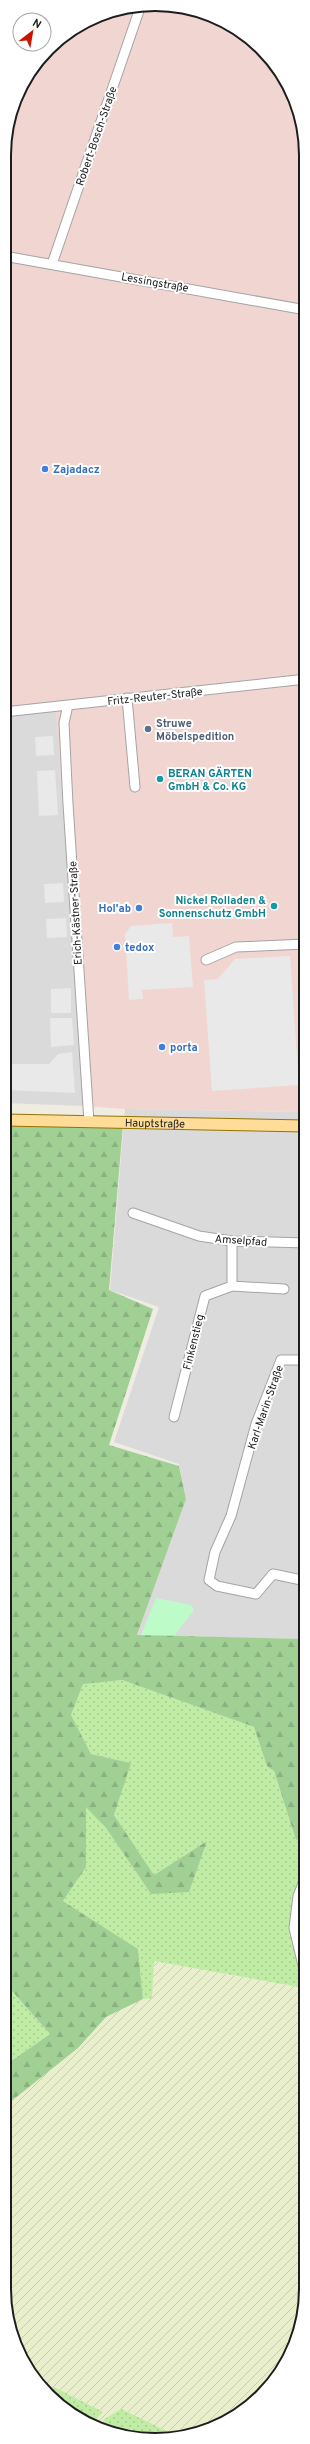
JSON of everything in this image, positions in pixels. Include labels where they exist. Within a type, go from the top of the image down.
[{"type":"main road","name":"Hauptstraße","points":[[11,1120],[299,1126]]},
{"type":"street","name":"Robert-Bosch-Straße","points":[[52,264],[139,12]]},
{"type":"street","name":"Lessingstraße","points":[[11,257],[299,309]]},
{"type":"street","name":"Fritz-Reuter-Straße","points":[[11,711],[299,681]]},
{"type":"street","points":[[127,698],[135,787]]},
{"type":"street","name":"Erich-Kästner-Straße","points":[[68,705],[64,723],[65,745],[89,1122]]},
{"type":"street","points":[[206,960],[236,947],[299,944]]},
{"type":"street","name":"Amselpfad","points":[[132,1213],[199,1236],[232,1241],[299,1243]]},
{"type":"street","points":[[232,1241],[232,1286]]},
{"type":"street","name":"Finkenstieg","points":[[174,1416],[205,1296],[232,1286],[284,1289]]},
{"type":"street","name":"Karl-Marin-Straße","points":[[299,1360],[281,1360],[256,1424],[243,1478],[231,1516],[215,1552],[208,1580],[217,1586],[256,1594],[273,1574],[299,1580]]},
{"type":"street","points":[[299,1894],[294,1928],[299,1949]]},
{"type":"shaded area","points":[[164,11],[192,16],[219,26],[235,35],[257,53],[275,75],[284,91],[294,118],[298,136],[299,1112],[125,1109],[84,1106],[56,711],[11,714],[11,146],[16,118],[26,91],[35,75],[53,53],[75,35],[100,22],[136,12]]},
{"type":"shaded area","points":[[56,710],[84,1106],[11,1103],[11,714]]},
{"type":"shaded area","points":[[53,736],[54,755],[36,756],[35,737]]},
{"type":"shaded area","points":[[55,770],[58,815],[39,816],[37,771]]},
{"type":"shaded area","points":[[63,883],[64,902],[45,903],[44,884]]},
{"type":"shaded area","points":[[66,918],[67,937],[47,938],[46,919]]},
{"type":"shaded area","points":[[172,923],[173,937],[189,936],[193,987],[142,990],[143,999],[129,1000],[125,934],[131,926]]},
{"type":"shaded area","points":[[290,956],[299,1085],[212,1091],[204,980],[218,979],[235,959]]},
{"type":"shaded area","points":[[71,988],[71,1013],[51,1013],[51,989]]},
{"type":"shaded area","points":[[50,1018],[72,1018],[74,1045],[51,1047]]},
{"type":"shaded area","points":[[72,1052],[75,1093],[11,1090],[11,1064],[49,1064],[58,1054]]},
{"type":"shaded area","points":[[125,1109],[299,1112],[299,1639],[137,1635],[186,1499],[179,1464],[114,1442],[159,1307],[110,1290]]},
{"type":"green space","points":[[11,1123],[123,1125],[109,1290],[153,1309],[109,1445],[179,1466],[186,1499],[137,1635],[299,1639],[299,1839],[296,1840],[274,1771],[267,1766],[254,1727],[122,1680],[83,1684],[71,1715],[91,1754],[131,1763],[114,1815],[154,1875],[207,1841],[189,1892],[151,1894],[106,1828],[86,1807],[86,1867],[63,1901],[138,1949],[143,1999],[106,2017],[78,2048],[11,2101],[11,2061],[50,2034],[11,1990]]},
{"type":"green space","points":[[156,1598],[191,1605],[194,1610],[175,1635],[141,1635]]},
{"type":"green space","points":[[122,1680],[254,1727],[267,1765],[274,1771],[296,1840],[299,1839],[299,1987],[154,1961],[152,1998],[143,1999],[138,1949],[63,1901],[86,1867],[86,1806],[106,1828],[151,1894],[207,1841],[154,1875],[114,1815],[130,1763],[91,1754],[71,1715],[83,1683]]},
{"type":"green space","points":[[299,1906],[299,1947],[294,1928]]},
{"type":"green space","points":[[154,1961],[299,1987],[299,2298],[294,2326],[288,2344],[275,2369],[257,2391],[243,2403],[227,2414],[210,2422],[192,2428],[164,2433],[136,2432],[100,2422],[75,2409],[53,2391],[35,2369],[26,2353],[16,2326],[11,2298],[11,2101],[78,2048],[106,2017],[143,1999],[152,1998]]},
{"type":"green space","points":[[11,1990],[50,2034],[11,2061]]},
{"type":"green space","points":[[54,2387],[103,2412],[95,2420],[75,2409],[53,2391]]},
{"type":"green space","points":[[121,2409],[170,2432],[136,2432],[103,2423],[103,2420]]},
{"type":"place","name":"Zajadacz","points":[[45,469]]},
{"type":"place","name":"Struwe Möbelspedition","points":[[148,729]]},
{"type":"place","name":"BERAN GÄRTEN GmbH & Co. KG","points":[[160,779]]},
{"type":"place","name":"Nickel Rolladen & Sonnenschutz GmbH","points":[[274,906]]},
{"type":"place","name":"Hol'ab","points":[[139,908]]},
{"type":"place","name":"tedox","points":[[117,947]]},
{"type":"place","name":"porta","points":[[162,1047]]}]
